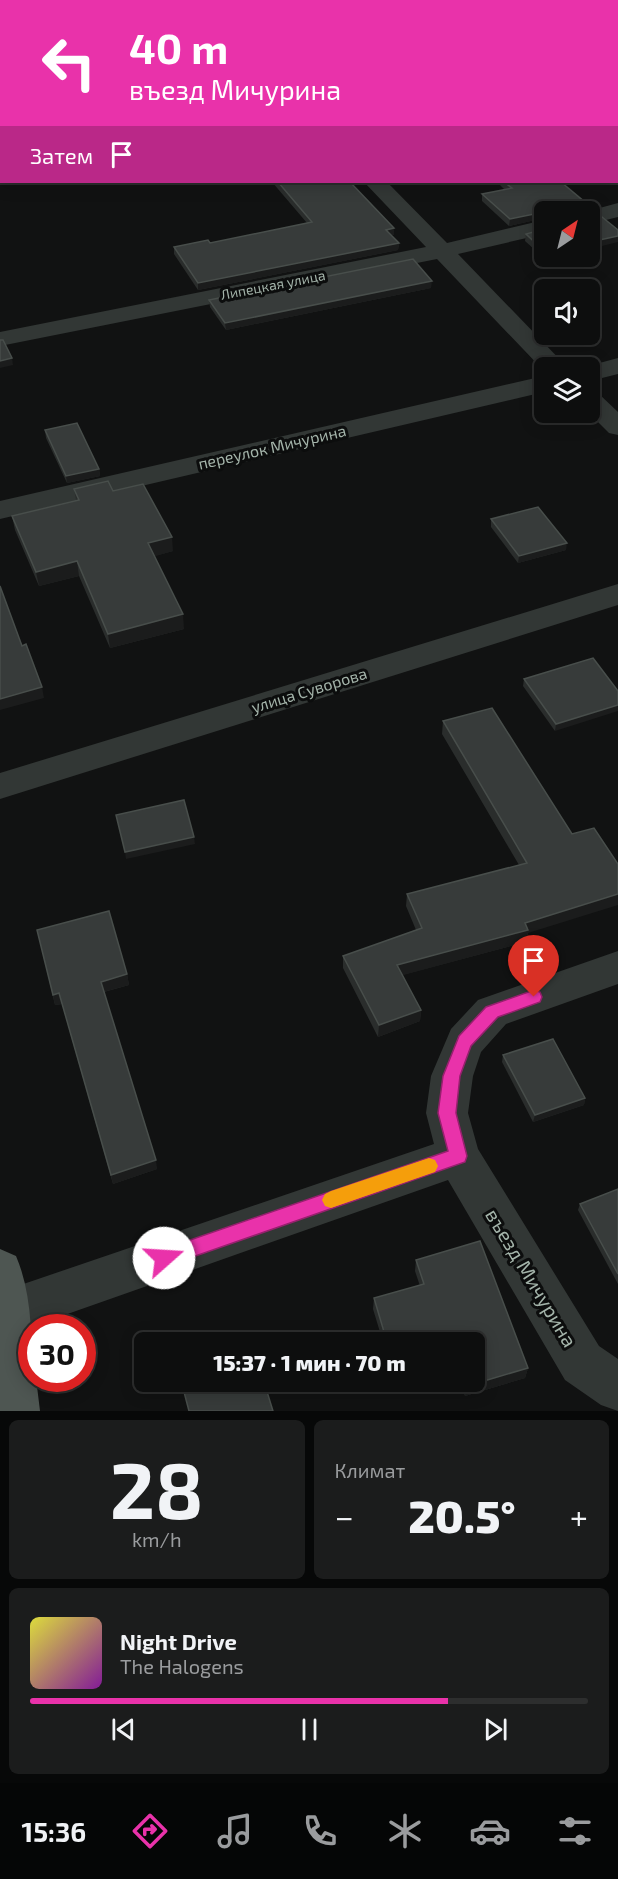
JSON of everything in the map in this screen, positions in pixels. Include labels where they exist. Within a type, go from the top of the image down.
[{"type":"main road","points":[[3,1292],[16,1411]]},
{"type":"street","points":[[376,183],[545,357]]},
{"type":"street","points":[[600,214],[618,210]]},
{"type":"street","name":"Липецкая улица","points":[[0,339],[441,251],[534,229]]},
{"type":"street","points":[[600,370],[618,366]]},
{"type":"street","name":"переулок Мичурина","points":[[0,510],[534,386]]},
{"type":"street","points":[[600,410],[618,427]]},
{"type":"street","name":"улица Суворова","points":[[0,786],[618,594]]},
{"type":"street","name":"въезд Мичурина","points":[[618,967],[492,1012],[465,1042],[452,1076],[447,1113],[458,1156],[582,1364],[618,1388]]},
{"type":"street","points":[[3,1292],[458,1156]]},
{"type":"building","points":[[279,183],[351,183],[394,228],[386,230],[399,243],[198,283],[174,247],[208,240],[210,243],[312,222]]},
{"type":"building","points":[[505,183],[562,183],[584,201],[534,201],[534,214],[510,219],[482,194],[512,188]]},
{"type":"building","points":[[600,217],[618,230],[618,236],[600,240]]},
{"type":"building","points":[[534,232],[534,242],[526,234]]},
{"type":"building","points":[[413,259],[432,281],[225,323],[209,300]]},
{"type":"building","points":[[0,340],[3,340],[12,358],[0,361]]},
{"type":"building","points":[[77,423],[99,469],[66,476],[45,430]]},
{"type":"building","points":[[108,481],[113,491],[143,484],[172,537],[148,543],[183,614],[108,634],[77,561],[36,572],[12,516],[79,500],[74,489]]},
{"type":"building","points":[[538,507],[567,543],[519,556],[491,519]]},
{"type":"building","points":[[0,586],[22,646],[26,644],[42,687],[0,699]]},
{"type":"building","points":[[593,658],[618,691],[618,705],[556,724],[524,679]]},
{"type":"building","points":[[492,708],[572,834],[594,828],[618,864],[618,894],[525,923],[528,930],[397,965],[421,1010],[379,1025],[343,956],[422,928],[407,894],[527,863],[443,721]]},
{"type":"building","points":[[184,800],[194,837],[125,852],[116,815]]},
{"type":"building","points":[[109,911],[127,974],[101,982],[156,1160],[111,1175],[59,993],[53,995],[37,930]]},
{"type":"building","points":[[553,1039],[585,1098],[535,1115],[503,1055]]},
{"type":"building","points":[[618,1189],[618,1274],[580,1204]]},
{"type":"building","points":[[480,1241],[528,1368],[485,1381],[485,1332],[384,1332],[374,1298],[424,1284],[416,1260]]},
{"type":"building","points":[[184,1392],[267,1392],[273,1411],[189,1411]]},
{"type":"slow traffic","points":[[331,1200],[429,1166]]},
{"type":"route","points":[[164,1258],[458,1156],[447,1113],[452,1076],[465,1042],[492,1012],[534,997]]}]
